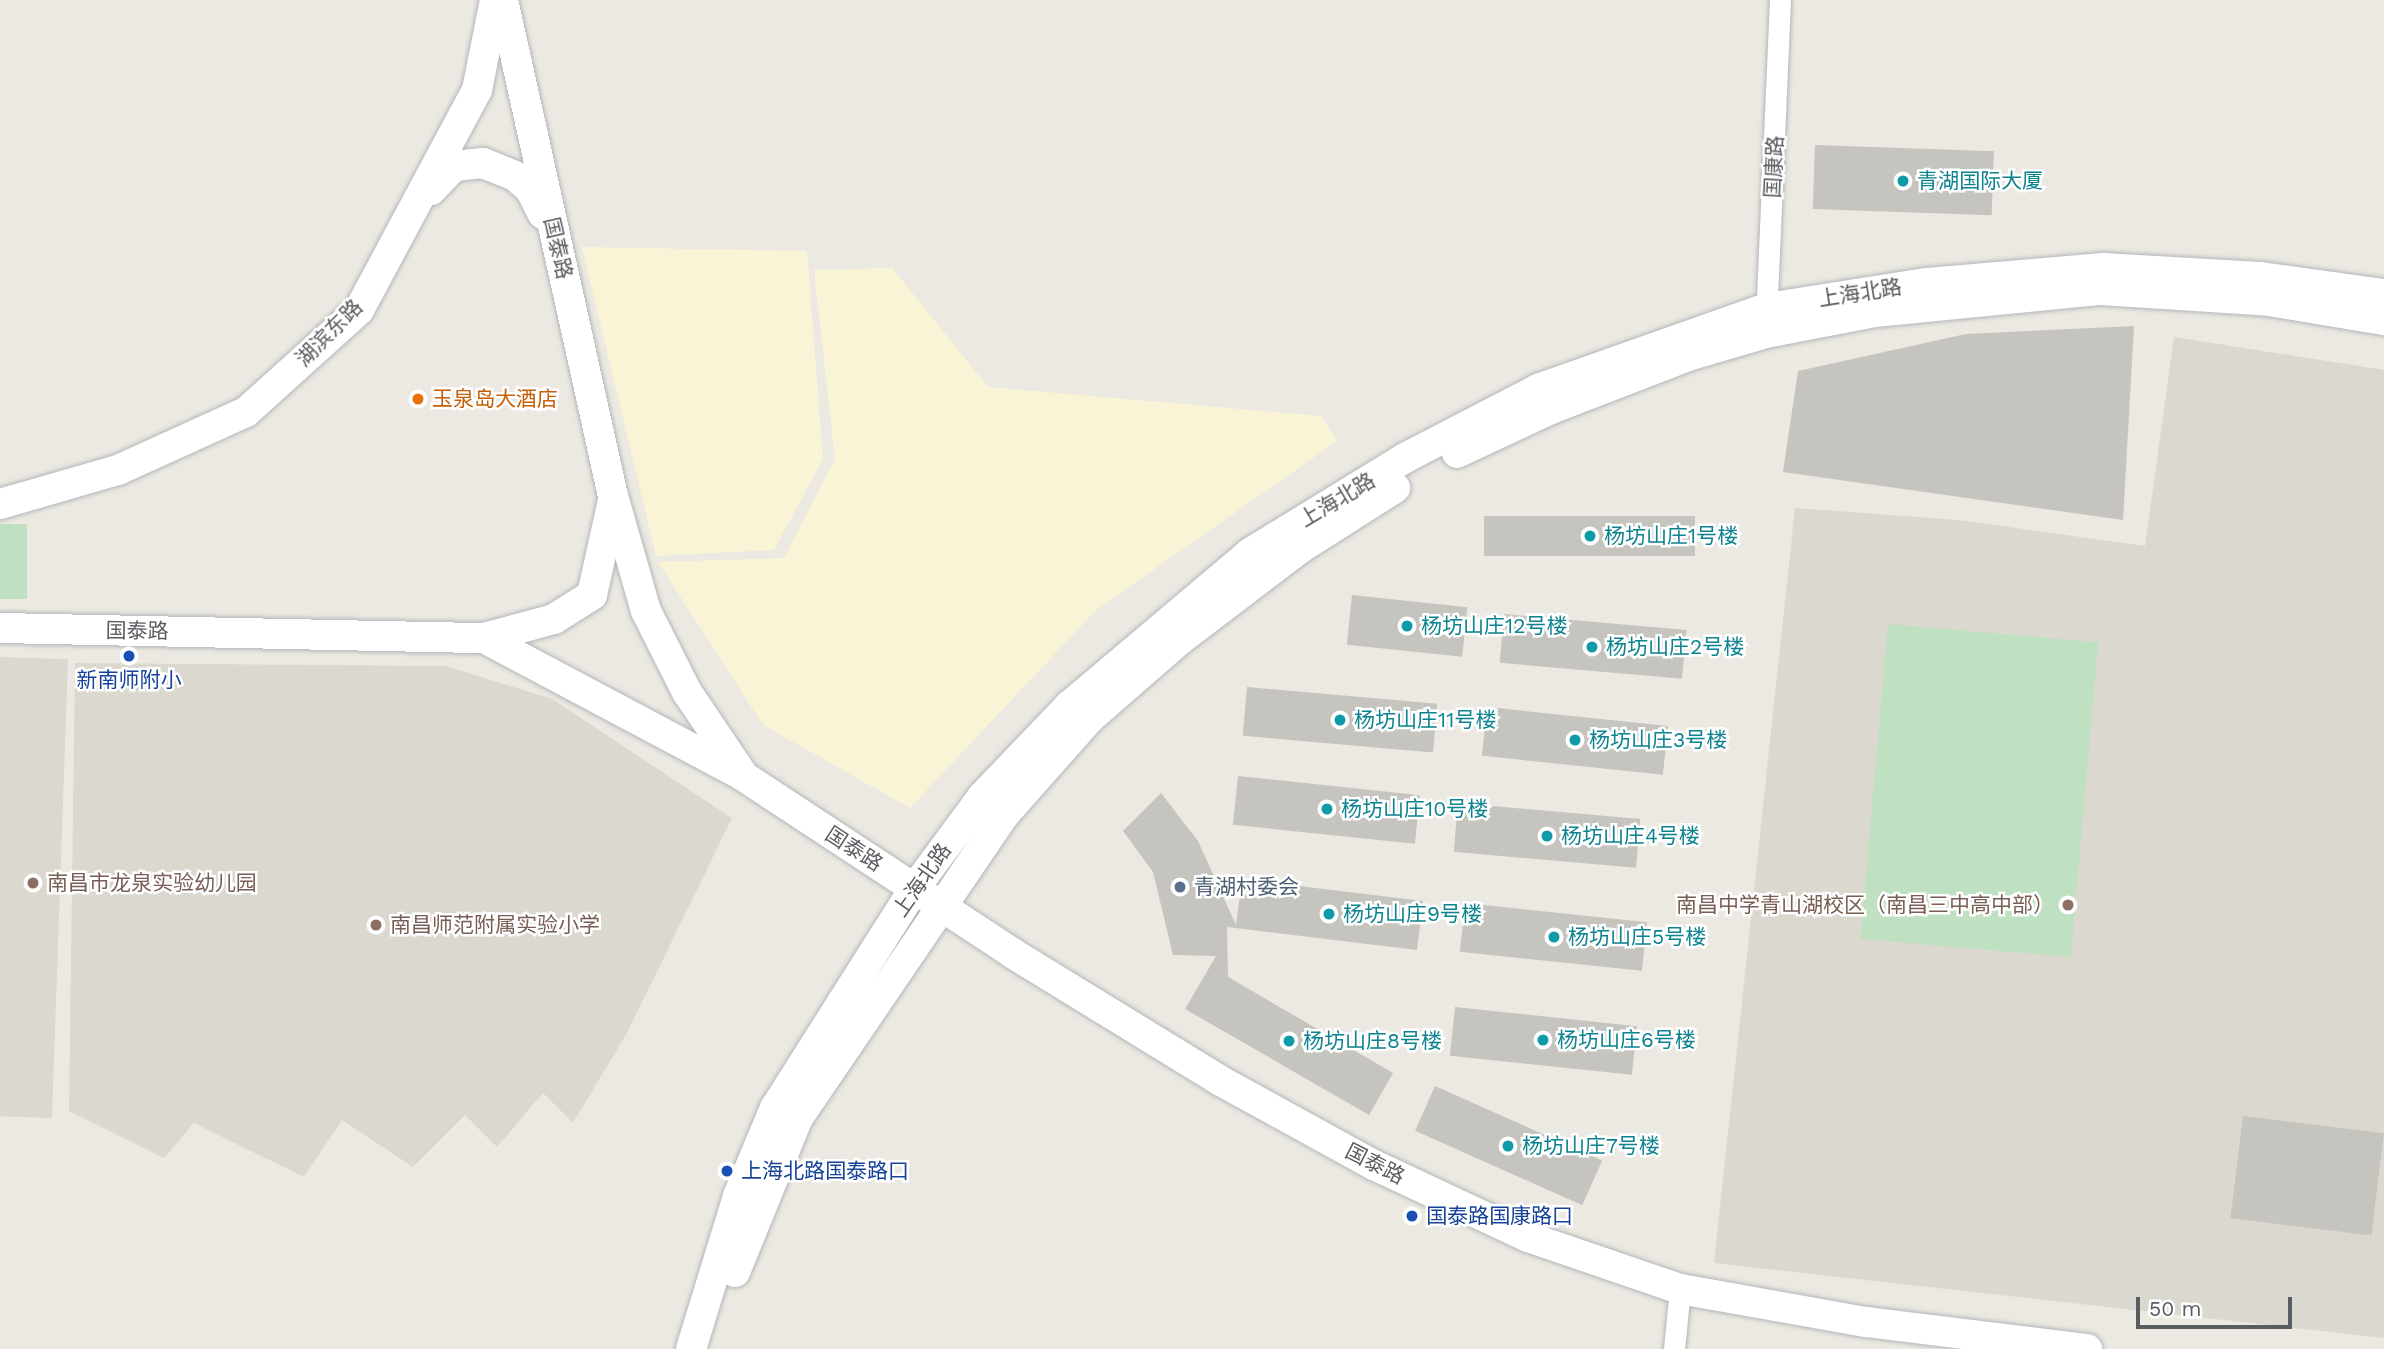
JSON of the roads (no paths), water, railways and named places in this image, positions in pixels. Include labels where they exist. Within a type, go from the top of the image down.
[{"type":"main road","name":"湖滨东路","points":[[0,504],[118,470],[246,412],[359,310],[477,90],[495,0]]},
{"type":"main road","name":"国泰路","points":[[503,0],[613,496],[646,611],[687,692],[743,776]]},
{"type":"main road","points":[[402,229],[442,176],[454,166],[483,163],[530,188],[555,236]]},
{"type":"main road","name":"上海北路","points":[[691,1349],[738,1196],[775,1108],[914,889],[982,797],[1069,706],[1250,553],[1405,458],[1538,389],[1766,321],[1927,283],[2103,268],[2261,277],[2384,294]]},
{"type":"main road","name":"上海北路","points":[[710,1349],[751,1225],[798,1118],[1003,816],[1090,718],[1299,549],[1429,466],[1551,409],[1766,321],[2101,290],[2269,301],[2384,320]]},
{"type":"main road","name":"国泰路","points":[[0,628],[484,638],[554,619],[592,595],[613,496]]},
{"type":"main road","name":"国泰路","points":[[484,638],[743,776],[941,907],[1222,1081],[1374,1165],[1528,1237],[1680,1289],[1866,1322],[2087,1349]]},
{"type":"street","name":"国康路","points":[[1766,321],[1780,0]]},
{"type":"street","points":[[1674,1349],[1680,1289]]},
{"type":"place","name":"青湖国际大厦","points":[[1903,181]]},
{"type":"place","name":"玉泉岛大酒店","points":[[418,399]]},
{"type":"place","name":"杨坊山庄1号楼","points":[[1590,536]]},
{"type":"place","name":"杨坊山庄12号楼","points":[[1407,626]]},
{"type":"place","name":"杨坊山庄2号楼","points":[[1592,647]]},
{"type":"place","name":"新南师附小","points":[[129,656]]},
{"type":"place","name":"杨坊山庄11号楼","points":[[1340,720]]},
{"type":"place","name":"杨坊山庄3号楼","points":[[1575,740]]},
{"type":"place","name":"杨坊山庄10号楼","points":[[1327,809]]},
{"type":"place","name":"杨坊山庄4号楼","points":[[1547,836]]},
{"type":"place","name":"南昌市龙泉实验幼儿园","points":[[33,883]]},
{"type":"place","name":"青湖村委会","points":[[1180,887]]},
{"type":"place","name":"南昌中学青山湖校区（南昌三中高中部）","points":[[2068,905]]},
{"type":"place","name":"杨坊山庄9号楼","points":[[1329,914]]},
{"type":"place","name":"南昌师范附属实验小学","points":[[376,925]]},
{"type":"place","name":"杨坊山庄5号楼","points":[[1554,937]]},
{"type":"place","name":"杨坊山庄6号楼","points":[[1543,1040]]},
{"type":"place","name":"杨坊山庄8号楼","points":[[1289,1041]]},
{"type":"place","name":"杨坊山庄7号楼","points":[[1508,1146]]},
{"type":"place","name":"上海北路国泰路口","points":[[727,1171]]},
{"type":"place","name":"国泰路国康路口","points":[[1412,1216]]}]
